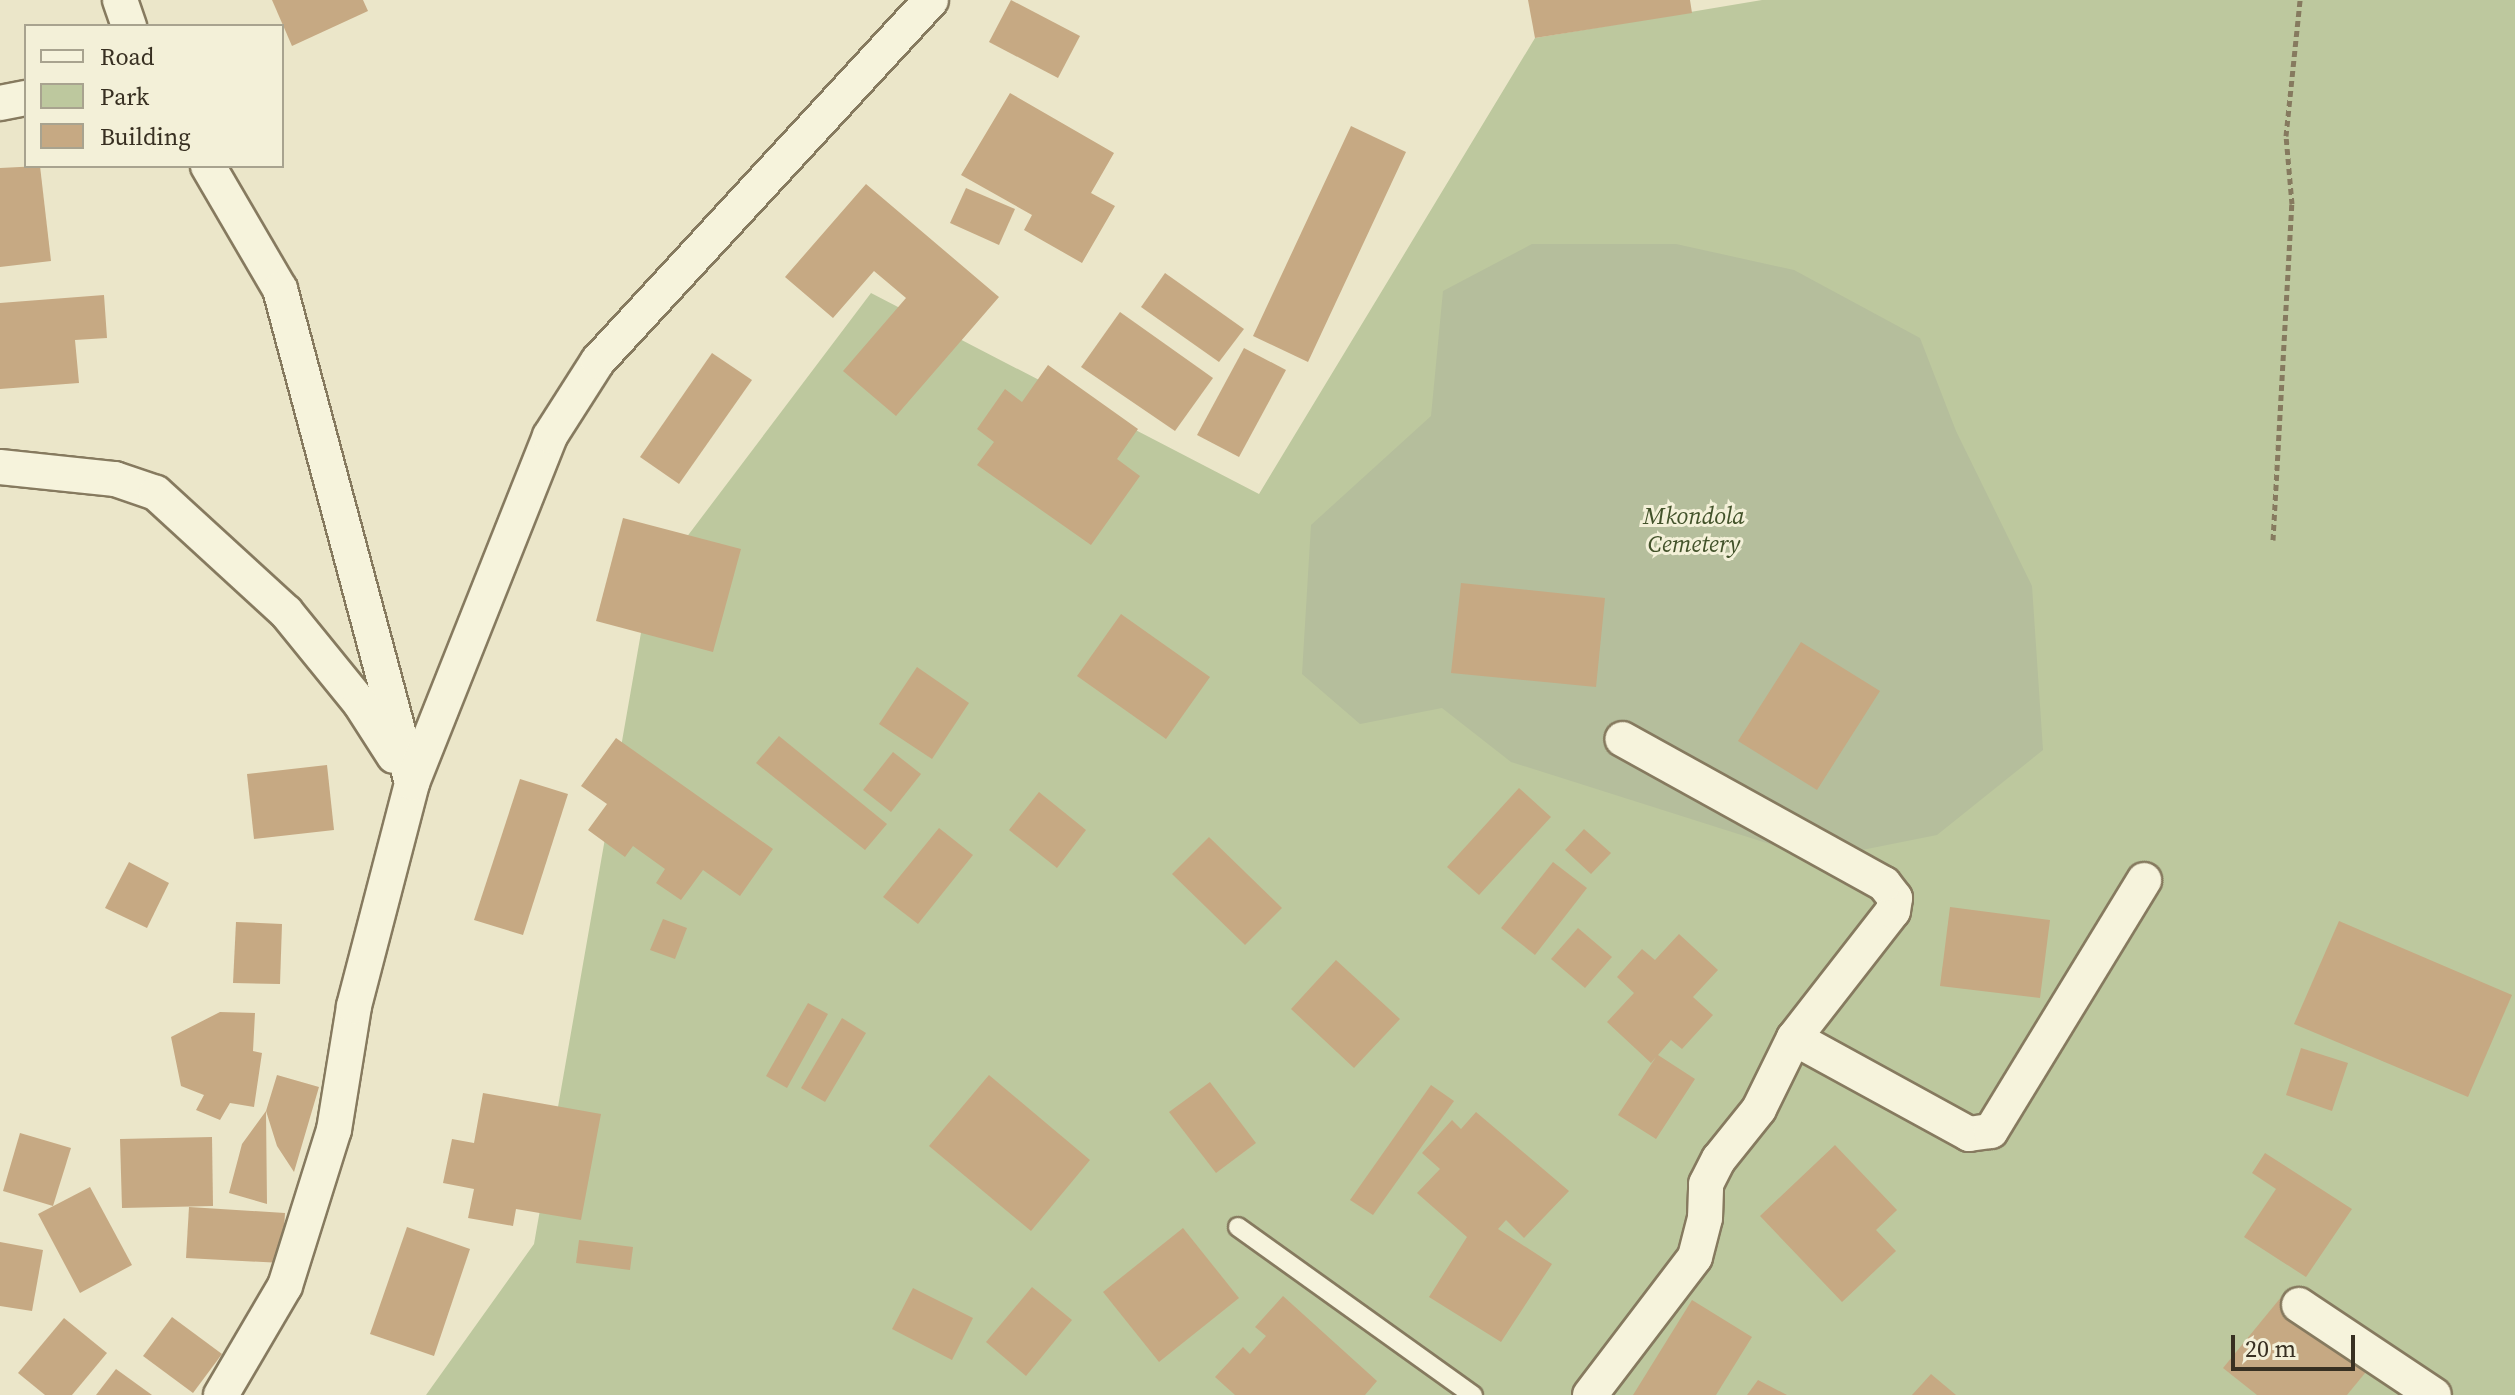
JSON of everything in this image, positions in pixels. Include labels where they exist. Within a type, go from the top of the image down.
[{"type":"street","points":[[120,0],[128,24]]},
{"type":"street","points":[[221,1395],[285,1286],[334,1130],[354,1006],[412,783],[550,436],[598,361],[931,0]]},
{"type":"street","points":[[0,103],[24,98]]},
{"type":"street","points":[[209,168],[280,289],[412,783]]},
{"type":"street","points":[[0,467],[115,479],[156,493],[286,612],[360,703],[412,783]]},
{"type":"street","points":[[1590,1395],[1695,1257],[1705,1218],[1706,1184],[1759,1109],[1794,1038],[1893,911],[1895,898],[1884,884],[1622,739]]},
{"type":"street","points":[[1794,1038],[1969,1134],[1991,1131],[2144,880]]},
{"type":"street","points":[[2299,1305],[2434,1395]]},
{"type":"lane","points":[[1238,1227],[1473,1395]]},
{"type":"path","points":[[2273,540],[2291,219],[2286,136],[2300,0]]},
{"type":"green space","points":[[1762,0],[2515,0],[2515,1395],[426,1395],[534,1244],[649,587],[871,293],[1259,494],[1535,38]]},
{"type":"green space","name":"Mkondola Cemetery","points":[[1532,244],[1676,244],[1794,270],[1920,338],[1956,431],[2032,586],[2043,750],[1937,835],[1817,859],[1511,762],[1442,708],[1360,724],[1302,674],[1311,525],[1431,416],[1443,291]]},
{"type":"building","points":[[272,0],[363,0],[368,11],[292,46]]},
{"type":"building","points":[[1011,0],[1080,36],[1058,78],[989,42]]},
{"type":"building","points":[[1528,0],[1690,0],[1692,13],[1535,38]]},
{"type":"building","points":[[1010,93],[1114,153],[1091,193],[1115,206],[1082,263],[1024,230],[1032,215],[961,175]]},
{"type":"building","points":[[1351,126],[1406,152],[1308,362],[1253,336]]},
{"type":"building","points":[[0,168],[40,168],[51,261],[0,267]]},
{"type":"building","points":[[866,184],[999,297],[896,416],[843,371],[906,298],[874,271],[833,318],[785,277]]},
{"type":"building","points":[[966,188],[1015,209],[999,245],[950,223]]},
{"type":"building","points":[[1165,273],[1244,329],[1219,362],[1141,307]]},
{"type":"building","points":[[104,295],[107,338],[75,340],[79,383],[0,389],[0,303]]},
{"type":"building","points":[[1120,312],[1213,378],[1175,431],[1081,367]]},
{"type":"building","points":[[1244,348],[1286,370],[1239,457],[1197,435]]},
{"type":"building","points":[[712,353],[752,380],[679,484],[640,457]]},
{"type":"building","points":[[1048,365],[1138,429],[1117,459],[1140,476],[1091,545],[977,465],[994,442],[977,429],[1005,389],[1022,402]]},
{"type":"building","points":[[623,518],[741,549],[713,652],[596,621]]},
{"type":"building","points":[[1461,583],[1605,598],[1596,687],[1451,673]]},
{"type":"building","points":[[1121,614],[1210,677],[1166,739],[1077,676]]},
{"type":"building","points":[[1801,642],[1880,691],[1817,790],[1738,741]]},
{"type":"building","points":[[917,667],[969,703],[932,759],[879,724]]},
{"type":"building","points":[[779,736],[887,824],[865,850],[756,763]]},
{"type":"building","points":[[616,738],[773,849],[740,896],[703,870],[681,900],[656,883],[665,869],[633,846],[625,857],[588,830],[607,804],[581,786]]},
{"type":"building","points":[[893,752],[921,774],[891,812],[863,790]]},
{"type":"building","points":[[327,765],[334,830],[254,839],[247,774]]},
{"type":"building","points":[[520,779],[568,794],[523,935],[474,920]]},
{"type":"building","points":[[1519,788],[1551,817],[1479,895],[1447,867]]},
{"type":"building","points":[[1039,792],[1086,830],[1057,868],[1009,830]]},
{"type":"building","points":[[939,828],[973,855],[918,924],[883,897]]},
{"type":"building","points":[[1584,829],[1611,853],[1591,874],[1565,850]]},
{"type":"building","points":[[1209,837],[1282,908],[1245,945],[1172,874]]},
{"type":"building","points":[[129,862],[169,883],[147,928],[105,908]]},
{"type":"building","points":[[1553,862],[1587,888],[1535,955],[1501,928]]},
{"type":"building","points":[[1950,907],[2050,920],[2040,998],[1940,986]]},
{"type":"building","points":[[663,919],[687,928],[675,959],[650,950]]},
{"type":"building","points":[[2339,921],[2512,995],[2468,1097],[2294,1024]]},
{"type":"building","points":[[236,922],[282,924],[280,984],[233,983]]},
{"type":"building","points":[[1578,928],[1612,957],[1585,988],[1551,959]]},
{"type":"building","points":[[1679,934],[1718,970],[1693,997],[1713,1015],[1682,1049],[1671,1040],[1658,1055],[1695,1079],[1656,1139],[1618,1115],[1656,1057],[1651,1063],[1607,1022],[1634,993],[1617,977],[1642,949],[1655,960]]},
{"type":"building","points":[[1336,960],[1400,1019],[1354,1068],[1291,1009]]},
{"type":"building","points":[[808,1003],[828,1014],[787,1088],[766,1076]]},
{"type":"building","points":[[220,1012],[255,1013],[253,1051],[262,1053],[254,1107],[230,1103],[220,1120],[196,1110],[204,1095],[181,1086],[171,1037]]},
{"type":"building","points":[[842,1018],[866,1033],[825,1102],[801,1088]]},
{"type":"building","points":[[2301,1048],[2348,1063],[2332,1111],[2286,1095]]},
{"type":"building","points":[[277,1075],[319,1087],[294,1172],[277,1146],[266,1111]]},
{"type":"building","points":[[989,1075],[1090,1160],[1031,1231],[929,1146]]},
{"type":"building","points":[[1210,1082],[1256,1143],[1216,1173],[1169,1112]]},
{"type":"building","points":[[1431,1085],[1454,1101],[1373,1215],[1350,1200]]},
{"type":"building","points":[[483,1093],[601,1114],[581,1220],[516,1209],[513,1226],[468,1218],[474,1189],[443,1183],[452,1139],[474,1143]]},
{"type":"building","points":[[266,1111],[267,1204],[229,1193],[242,1144]]},
{"type":"building","points":[[1476,1112],[1569,1191],[1524,1238],[1506,1220],[1498,1229],[1552,1264],[1501,1342],[1429,1297],[1467,1237],[1417,1193],[1440,1169],[1422,1153],[1452,1120],[1461,1129]]},
{"type":"building","points":[[20,1133],[71,1148],[53,1206],[3,1191]]},
{"type":"building","points":[[212,1137],[213,1206],[122,1208],[120,1139]]},
{"type":"building","points":[[1835,1145],[1897,1210],[1876,1230],[1896,1251],[1842,1302],[1760,1216]]},
{"type":"building","points":[[2265,1153],[2352,1209],[2306,1277],[2244,1237],[2276,1189],[2252,1173]]},
{"type":"building","points":[[90,1187],[132,1265],[80,1293],[38,1214]]},
{"type":"building","points":[[189,1207],[285,1213],[282,1263],[186,1258]]},
{"type":"building","points":[[407,1227],[470,1249],[434,1356],[370,1334]]},
{"type":"building","points":[[1183,1228],[1239,1298],[1159,1362],[1103,1292]]},
{"type":"building","points":[[579,1240],[633,1247],[630,1270],[576,1263]]},
{"type":"building","points":[[0,1242],[43,1250],[32,1311],[0,1306]]},
{"type":"building","points":[[1032,1287],[1072,1320],[1026,1376],[986,1342]]},
{"type":"building","points":[[913,1288],[973,1318],[952,1360],[892,1329]]},
{"type":"building","points":[[1283,1296],[1377,1381],[1365,1395],[1235,1395],[1215,1377],[1243,1347],[1250,1354],[1266,1336],[1255,1327]]},
{"type":"building","points":[[2282,1296],[2370,1367],[2347,1395],[2257,1395],[2223,1368]]},
{"type":"building","points":[[1692,1300],[1752,1337],[1716,1395],[1633,1395]]},
{"type":"building","points":[[172,1317],[222,1354],[193,1393],[143,1356]]},
{"type":"building","points":[[64,1318],[107,1353],[72,1395],[45,1395],[18,1373]]},
{"type":"building","points":[[116,1369],[152,1395],[96,1395]]},
{"type":"building","points":[[1931,1374],[1956,1395],[1912,1395]]},
{"type":"building","points":[[1758,1380],[1787,1395],[1747,1395]]}]
